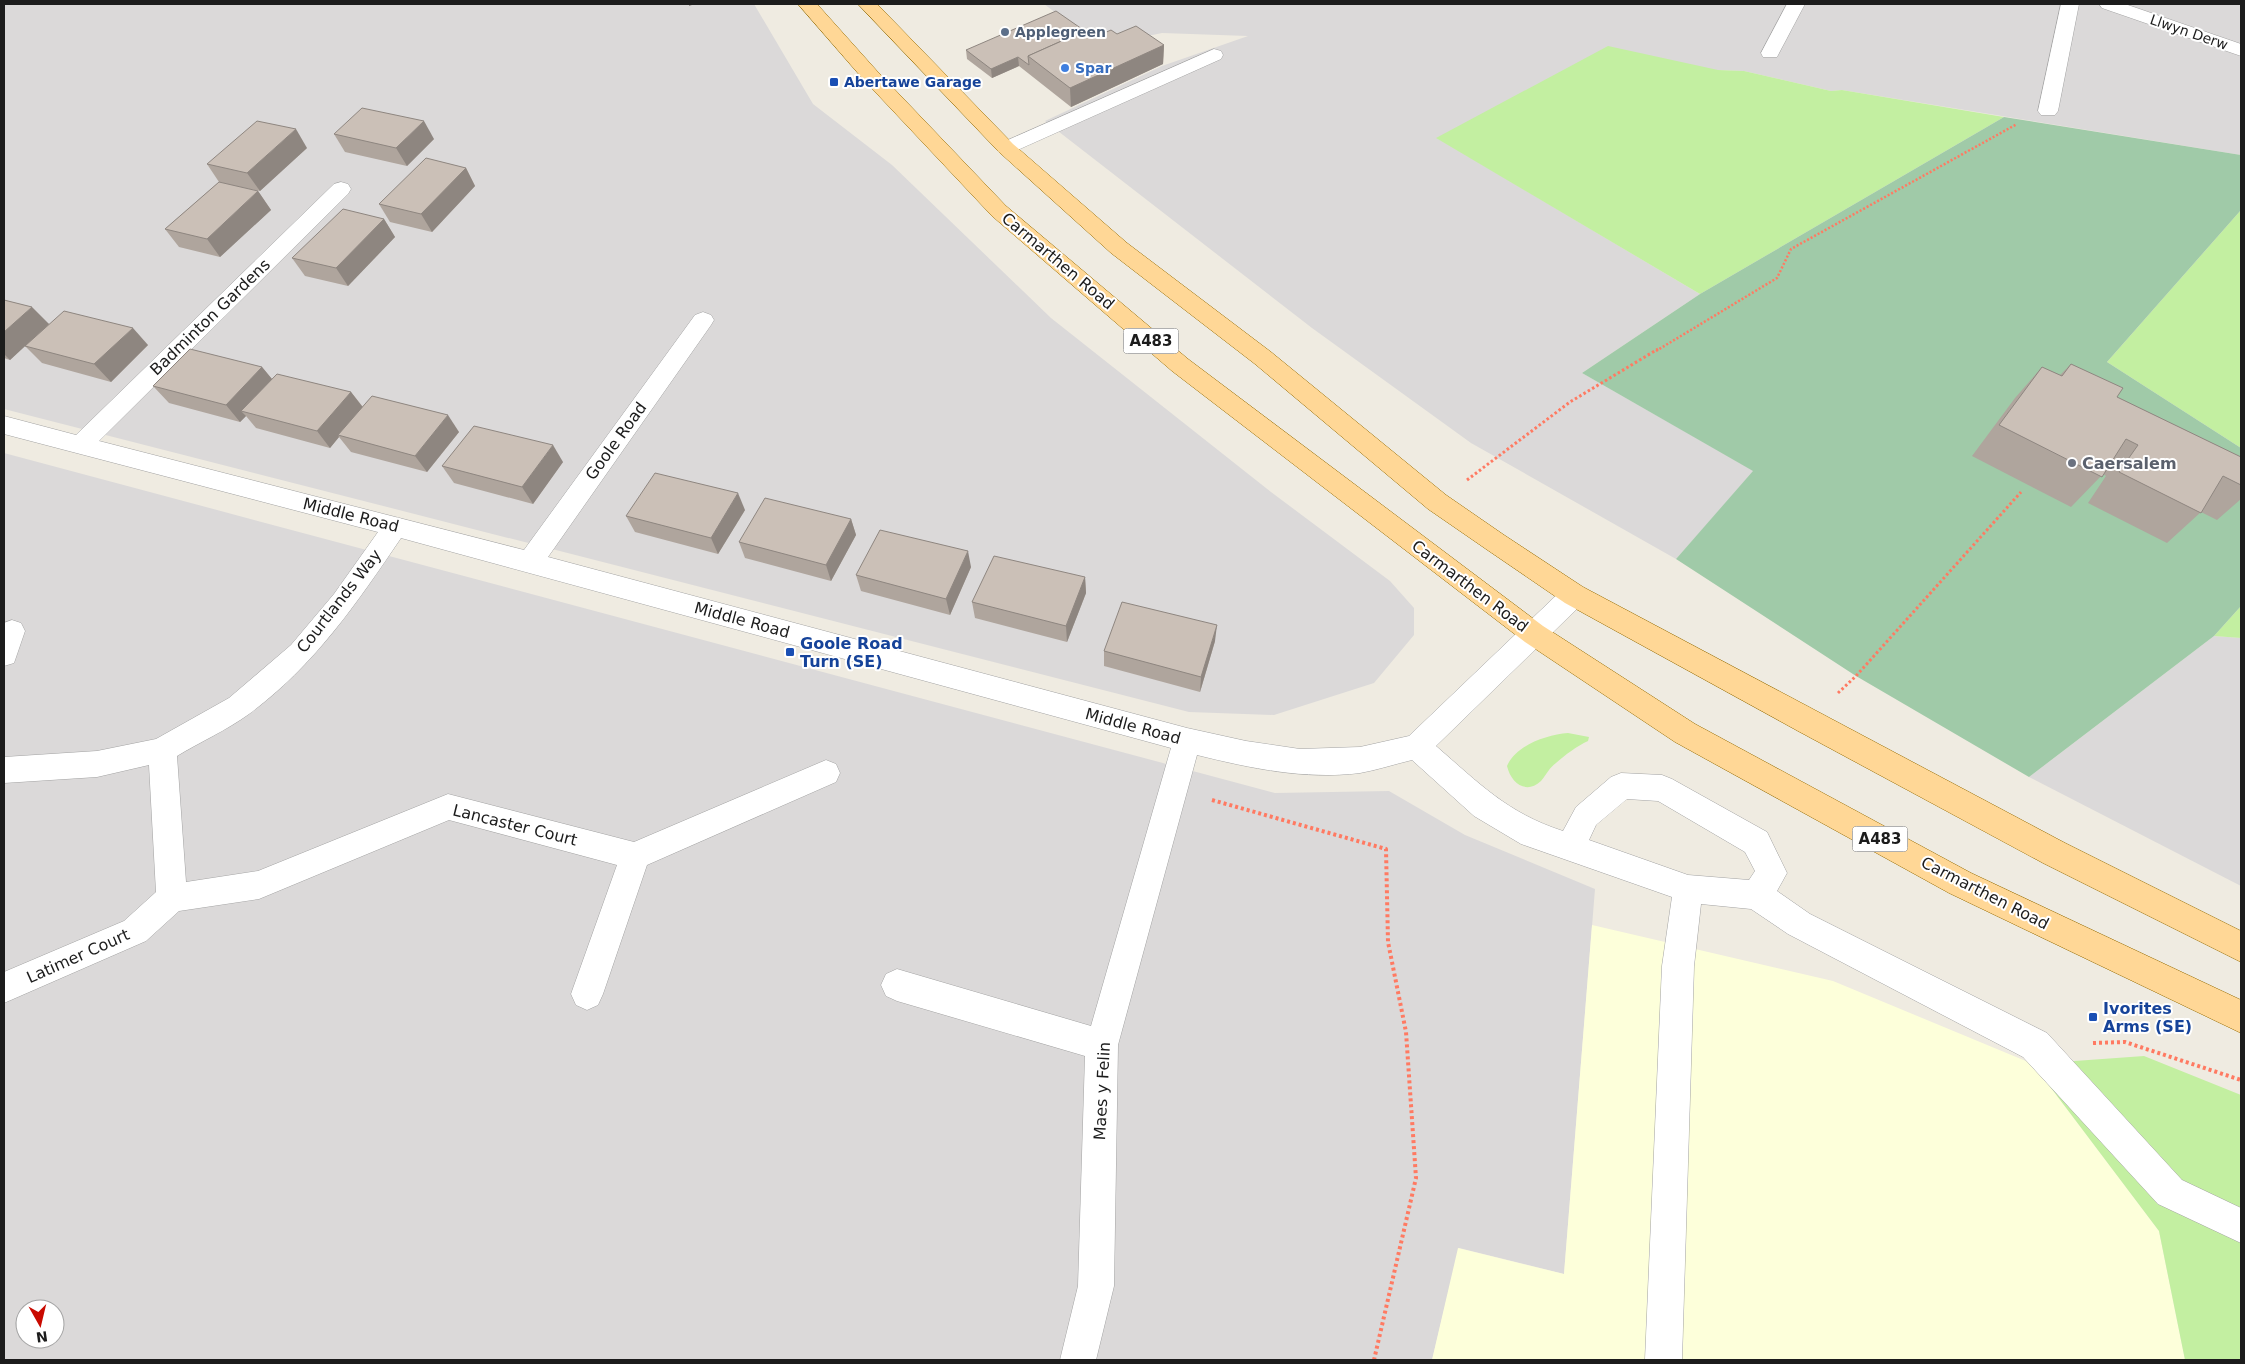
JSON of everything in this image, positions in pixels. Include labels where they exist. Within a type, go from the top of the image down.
[{"type":"main road","name":"Carmarthen Road","points":[[807,4],[870,75],[999,211],[1180,365],[1534,634],[1685,733],[1960,883],[2241,1017]]},
{"type":"main road","points":[[867,4],[1006,148],[1119,248],[1262,358],[1438,502],[1574,595],[2054,853],[2241,947]]},
{"type":"street","points":[[1770,54],[1796,4]]},
{"type":"street","points":[[2048,111],[2070,4]]},
{"type":"street","name":"Llwyn Derw","points":[[2108,4],[2241,50]]},
{"type":"street","points":[[1006,148],[1214,55]]},
{"type":"street","name":"Badminton Gardens","points":[[79,446],[341,189]]},
{"type":"street","name":"Goole Road","points":[[530,562],[703,320]]},
{"type":"street","name":"Middle Road","points":[[4,425],[79,446],[396,526],[1187,740],[1246,754],[1300,762],[1360,760],[1417,746],[1574,595]]},
{"type":"street","name":"Courtlands Way","points":[[4,770],[97,764],[162,750],[239,706],[301,652],[343,602],[396,526]]},
{"type":"street","name":"Maes y Felin","points":[[1078,1360],[1096,1286],[1102,1045],[1187,740]]},
{"type":"street","points":[[1417,746],[1484,807],[1530,834],[1688,889],[1756,895],[1799,924],[2035,1045],[2170,1192],[2241,1226]]},
{"type":"street","points":[[162,750],[172,898]]},
{"type":"street","points":[[587,994],[635,856],[826,773]]},
{"type":"street","points":[[1570,847],[1586,816],[1621,786],[1662,788],[1756,842],[1772,873],[1756,895]]},
{"type":"street","name":"Lancaster Court","points":[[172,898],[259,885],[448,807],[635,856]]},
{"type":"street","points":[[1663,1360],[1678,966],[1688,889]]},
{"type":"street","name":"Latimer Court","points":[[4,988],[135,931],[172,898]]},
{"type":"street","points":[[897,985],[1102,1045]]},
{"type":"path","points":[[1438,502],[1570,402],[1777,278],[1791,249],[2003,130],[2048,111]]},
{"type":"path","points":[[1808,722],[1856,676],[2021,492]]},
{"type":"path","points":[[1174,789],[1386,849],[1388,942],[1406,1032],[1416,1178],[1374,1360]]},
{"type":"path","points":[[2035,1045],[2125,1042],[2241,1080]]},
{"type":"shaded area","points":[[4,4],[754,4],[813,104],[892,165],[1051,318],[1271,492],[1390,581],[1414,608],[1414,635],[1374,683],[1274,715],[1189,712],[4,409]]},
{"type":"shaded area","points":[[1044,4],[2241,4],[2241,155],[1842,90],[1831,91],[1744,71],[1718,70],[1437,138],[1700,294],[1582,373],[1754,471],[1676,559],[1471,443],[1312,328],[1045,121],[1162,66],[1248,36],[1162,33],[1100,46]]},
{"type":"shaded area","points":[[2004,117],[2241,155],[2241,210],[2107,362],[2241,448],[2241,606],[2214,636],[2029,777],[1856,676],[1676,559],[1753,471],[1582,373],[1700,294]]},
{"type":"shaded area","points":[[4,453],[1275,793],[1389,791],[1465,835],[1595,889],[1564,1274],[1459,1248],[1432,1360],[4,1360]]},
{"type":"shaded area","points":[[2214,636],[2241,638],[2241,886],[2029,777]]},
{"type":"shaded area","points":[[1592,925],[1833,981],[2033,1064],[2159,1231],[2185,1360],[1432,1360],[1458,1248],[1564,1274]]},
{"type":"green space","points":[[1608,46],[1718,70],[1744,71],[1831,91],[1842,90],[2004,117],[1700,294],[1436,138]]},
{"type":"green space","points":[[2241,210],[2241,448],[2107,362]]},
{"type":"green space","points":[[2241,606],[2241,638],[2214,636]]},
{"type":"green space","points":[[1568,733],[1589,737],[1588,741],[1571,751],[1554,765],[1541,781],[1535,785],[1525,787],[1516,782],[1507,766],[1517,752],[1541,739]]},
{"type":"green space","points":[[2144,1056],[2241,1095],[2241,1360],[2185,1360],[2159,1231],[2033,1064]]},
{"type":"building","points":[[1056,11],[1082,29],[1063,37],[1066,39],[1028,56],[1029,65],[1018,57],[991,69],[966,50]]},
{"type":"building","points":[[1136,26],[1164,45],[1070,88],[1028,56],[1084,31],[1093,38],[1111,30],[1117,34]]},
{"type":"building","points":[[362,108],[424,121],[396,148],[334,134]]},
{"type":"building","points":[[257,121],[296,129],[247,173],[207,164]]},
{"type":"building","points":[[426,158],[466,168],[421,214],[379,204]]},
{"type":"building","points":[[219,182],[258,191],[207,239],[165,229]]},
{"type":"building","points":[[343,209],[384,219],[336,268],[292,258]]},
{"type":"building","points":[[4,300],[32,307],[4,332]]},
{"type":"building","points":[[64,311],[133,328],[94,364],[25,346]]},
{"type":"building","points":[[190,349],[262,367],[226,405],[153,386]]},
{"type":"building","points":[[2071,364],[2123,388],[2117,397],[2241,457],[2241,485],[2223,476],[2201,513],[2119,472],[2138,445],[2126,439],[2102,477],[1999,425],[2042,367],[2062,376]]},
{"type":"building","points":[[277,374],[351,392],[317,431],[241,411]]},
{"type":"building","points":[[372,396],[448,415],[415,456],[338,435]]},
{"type":"building","points":[[474,426],[553,445],[522,487],[442,466]]},
{"type":"building","points":[[655,473],[738,493],[711,538],[626,516]]},
{"type":"building","points":[[765,498],[851,519],[826,565],[739,542]]},
{"type":"building","points":[[880,530],[968,551],[946,599],[856,575]]},
{"type":"building","points":[[994,556],[1085,577],[1066,626],[972,602]]},
{"type":"building","points":[[1122,602],[1217,625],[1201,677],[1104,651]]},
{"type":"place","name":"Applegreen","points":[[1005,32]]},
{"type":"place","name":"Spar","points":[[1065,68]]},
{"type":"place","name":"Abertawe Garage","points":[[834,82]]},
{"type":"place","name":"Caersalem","points":[[2072,463]]},
{"type":"place","name":"Goole Road Turn (SE)","points":[[790,652]]},
{"type":"place","name":"Ivorites Arms (SE)","points":[[2093,1017]]}]
